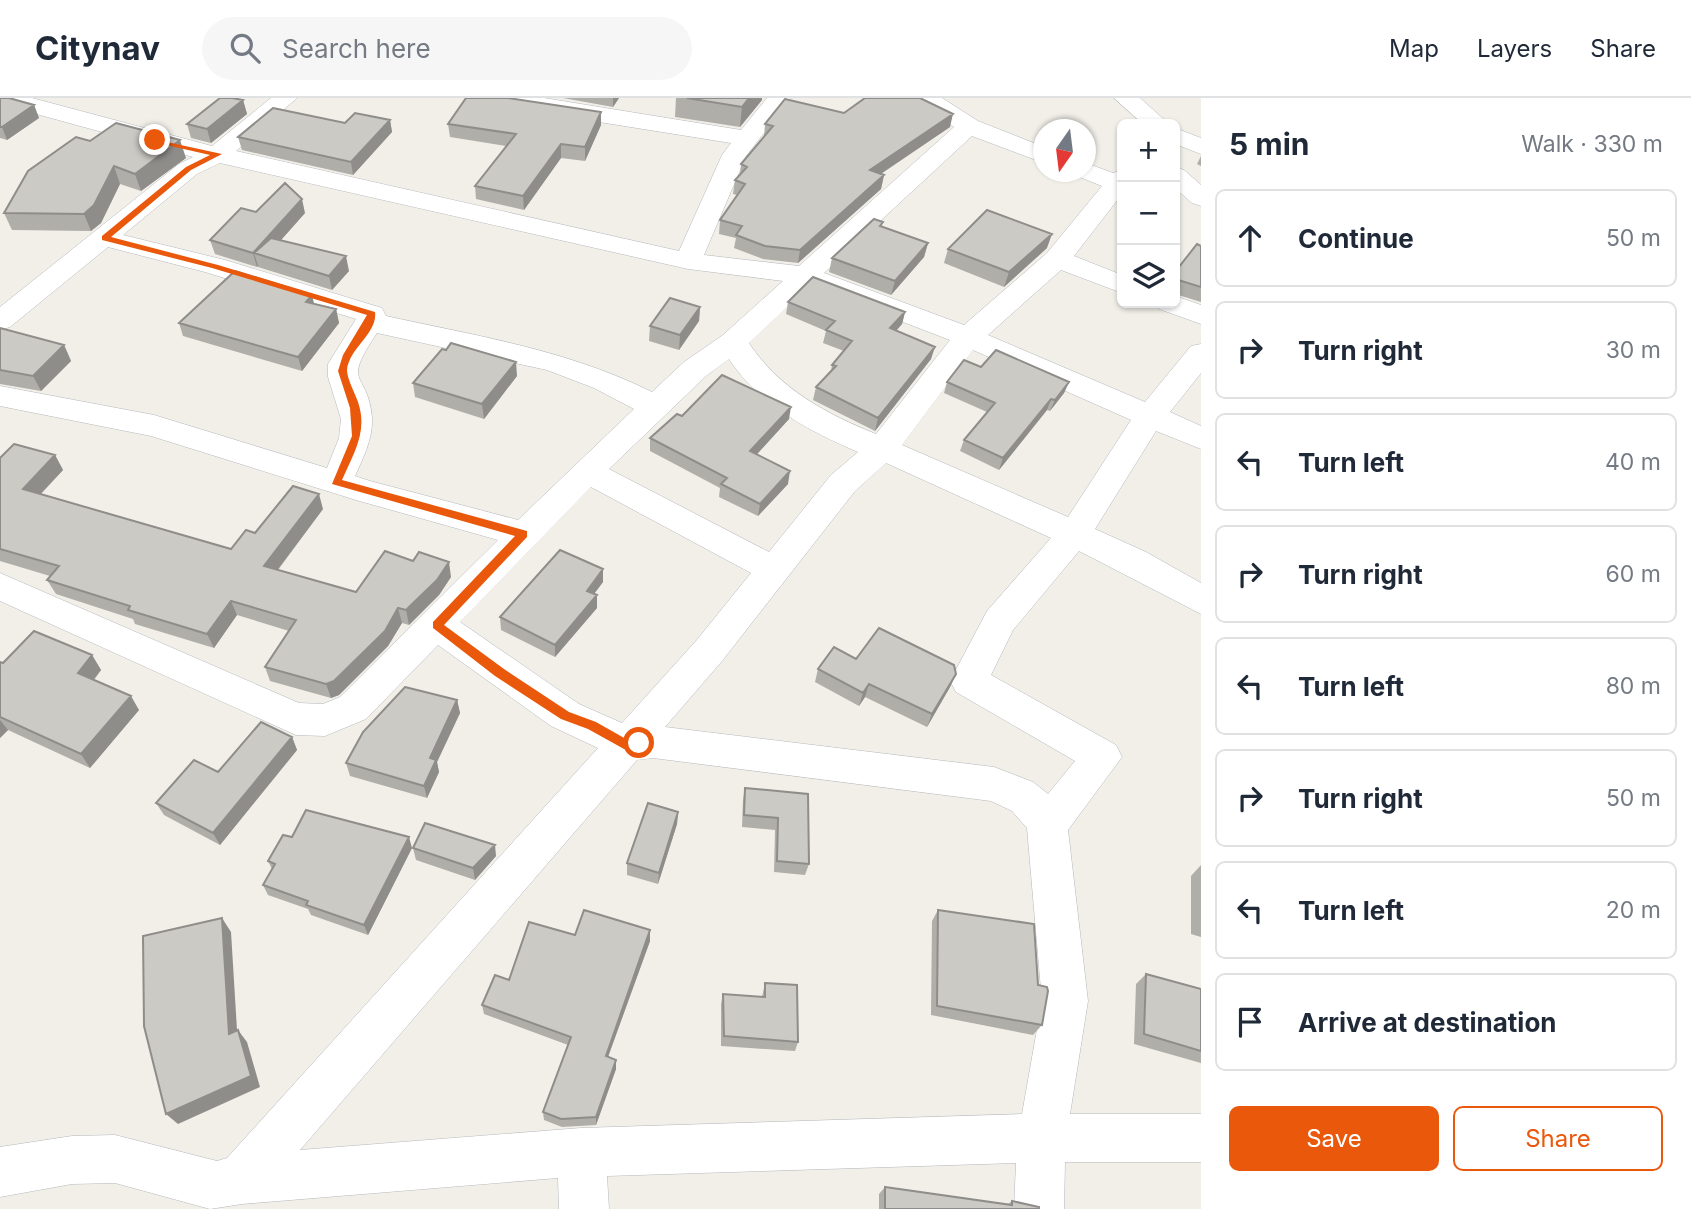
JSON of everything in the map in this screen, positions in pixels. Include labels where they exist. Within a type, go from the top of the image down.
[{"type":"street","points":[[6,98],[155,140],[492,216],[590,242],[688,261],[806,275],[968,337],[1201,438]]},
{"type":"street","points":[[0,321],[188,169],[218,154],[285,98]]},
{"type":"street","points":[[520,98],[549,107],[746,138]]},
{"type":"street","points":[[688,261],[729,165],[746,138],[779,98]]},
{"type":"street","points":[[926,98],[969,127],[1033,152]]},
{"type":"street","points":[[1126,98],[1151,119]]},
{"type":"street","points":[[0,586],[296,719],[325,720],[353,708],[523,534],[695,369],[733,342],[969,127]]},
{"type":"street","points":[[1180,137],[1201,147]]},
{"type":"street","points":[[1096,174],[1117,179]]},
{"type":"street","points":[[1180,179],[1201,198]]},
{"type":"street","points":[[242,1179],[709,651],[843,483],[881,450],[968,337],[1056,259],[1118,182]]},
{"type":"street","points":[[105,238],[363,309],[372,314],[370,322],[348,355],[342,371],[355,408],[357,436],[336,482]]},
{"type":"street","points":[[1056,259],[1117,283]]},
{"type":"street","points":[[1180,307],[1201,316]]},
{"type":"street","points":[[370,322],[554,362],[605,381],[656,407]]},
{"type":"street","points":[[733,342],[740,356],[761,381],[783,400],[881,450],[938,472],[1134,561],[1201,600]]},
{"type":"street","points":[[1047,826],[1102,757],[969,681],[1000,621],[1074,534],[1150,416],[1201,353]]},
{"type":"street","points":[[0,396],[153,426],[336,482],[523,534]]},
{"type":"street","points":[[587,471],[774,570]]},
{"type":"street","points":[[437,625],[499,673],[565,715],[592,725],[624,744],[653,742],[994,784],[1024,796],[1040,810],[1047,826],[1065,1001],[1041,1138],[1039,1209]]},
{"type":"street","points":[[0,1172],[72,1160],[115,1159],[217,1186],[242,1179],[581,1152],[1041,1138],[1201,1138]]},
{"type":"street","points":[[581,1152],[584,1209]]},
{"type":"building","points":[[0,98],[9,98],[34,105],[0,127]]},
{"type":"building","points":[[220,98],[243,100],[207,129],[187,124]]},
{"type":"building","points":[[466,98],[508,98],[601,112],[585,147],[561,144],[523,196],[475,186],[516,134],[448,124]]},
{"type":"building","points":[[687,98],[749,98],[742,107]]},
{"type":"building","points":[[865,98],[920,98],[953,114],[870,170],[884,175],[800,250],[765,246],[736,235],[742,226],[720,220],[745,184],[735,180],[747,167],[741,164],[773,126],[765,124],[785,99],[844,113]]},
{"type":"building","points":[[273,108],[345,123],[355,113],[390,120],[351,162],[238,137]]},
{"type":"building","points":[[116,123],[180,140],[135,174],[114,166],[94,205],[84,214],[4,213],[28,171],[76,137],[90,141]]},
{"type":"building","points":[[285,183],[302,199],[253,253],[210,240],[241,208],[256,212]]},
{"type":"building","points":[[987,210],[1052,234],[1009,272],[948,249]]},
{"type":"building","points":[[874,219],[883,222],[880,226],[928,243],[895,281],[832,258]]},
{"type":"building","points":[[271,238],[346,256],[329,276],[254,253]]},
{"type":"building","points":[[1197,244],[1201,246],[1201,287],[1180,281],[1180,266]]},
{"type":"building","points":[[235,271],[312,295],[306,302],[336,309],[298,357],[179,323]]},
{"type":"building","points":[[813,277],[905,312],[890,328],[935,347],[878,418],[816,387],[836,366],[832,365],[852,341],[826,330],[835,321],[788,302]]},
{"type":"building","points":[[670,298],[700,307],[680,335],[650,326]]},
{"type":"building","points":[[0,328],[64,345],[33,376],[0,370]]},
{"type":"building","points":[[451,343],[516,362],[482,404],[413,383],[442,349],[446,350]]},
{"type":"building","points":[[996,350],[1069,382],[1055,400],[1051,399],[1003,458],[964,440],[995,403],[947,382],[964,360],[981,367]]},
{"type":"building","points":[[722,375],[791,407],[750,451],[790,471],[760,504],[721,484],[727,478],[650,438],[677,414],[682,416]]},
{"type":"building","points":[[14,444],[55,455],[23,489],[231,549],[246,530],[255,533],[293,486],[319,494],[264,566],[356,592],[385,551],[413,561],[419,552],[449,562],[437,580],[406,610],[398,608],[385,631],[334,681],[326,684],[265,667],[296,620],[231,601],[207,634],[128,610],[130,606],[47,580],[59,566],[0,549],[0,458]]},
{"type":"building","points":[[560,550],[603,569],[587,591],[597,595],[555,645],[500,617]]},
{"type":"building","points":[[879,628],[954,665],[956,674],[932,714],[869,684],[863,693],[818,669],[834,647],[856,659]]},
{"type":"building","points":[[34,631],[92,655],[78,673],[131,696],[81,754],[0,717],[0,662],[3,663]]},
{"type":"building","points":[[405,687],[457,700],[430,758],[436,760],[424,786],[346,763],[363,732]]},
{"type":"building","points":[[261,722],[292,737],[213,833],[156,803],[194,760],[218,772]]},
{"type":"building","points":[[745,788],[808,794],[809,864],[777,861],[778,818],[744,815]]},
{"type":"building","points":[[648,803],[678,812],[659,873],[627,863]]},
{"type":"building","points":[[306,810],[409,837],[364,925],[306,905],[308,901],[263,885],[275,864],[268,861],[283,835],[292,837]]},
{"type":"building","points":[[425,823],[495,845],[473,868],[413,848]]},
{"type":"building","points":[[584,910],[650,930],[606,1056],[616,1060],[596,1117],[561,1119],[543,1112],[571,1037],[482,1005],[495,975],[509,980],[529,922],[575,935]]},
{"type":"building","points":[[938,910],[1034,924],[1038,985],[1047,987],[1048,991],[1042,1025],[937,1006]]},
{"type":"building","points":[[222,918],[229,1034],[238,1030],[251,1076],[166,1114],[144,1026],[143,936]]},
{"type":"building","points":[[1146,974],[1201,989],[1201,1051],[1144,1034]]},
{"type":"building","points":[[765,983],[797,985],[798,1042],[724,1036],[723,994],[765,997]]},
{"type":"building","points":[[885,1187],[1012,1205],[1012,1201],[1039,1209],[885,1209]]},
{"type":"route","points":[[155,140],[218,154],[188,169],[105,238],[363,309],[372,314],[370,322],[348,355],[342,371],[355,408],[357,436],[336,482],[472,522],[523,534],[437,625],[499,673],[565,715],[592,725],[624,744],[639,743]]}]
